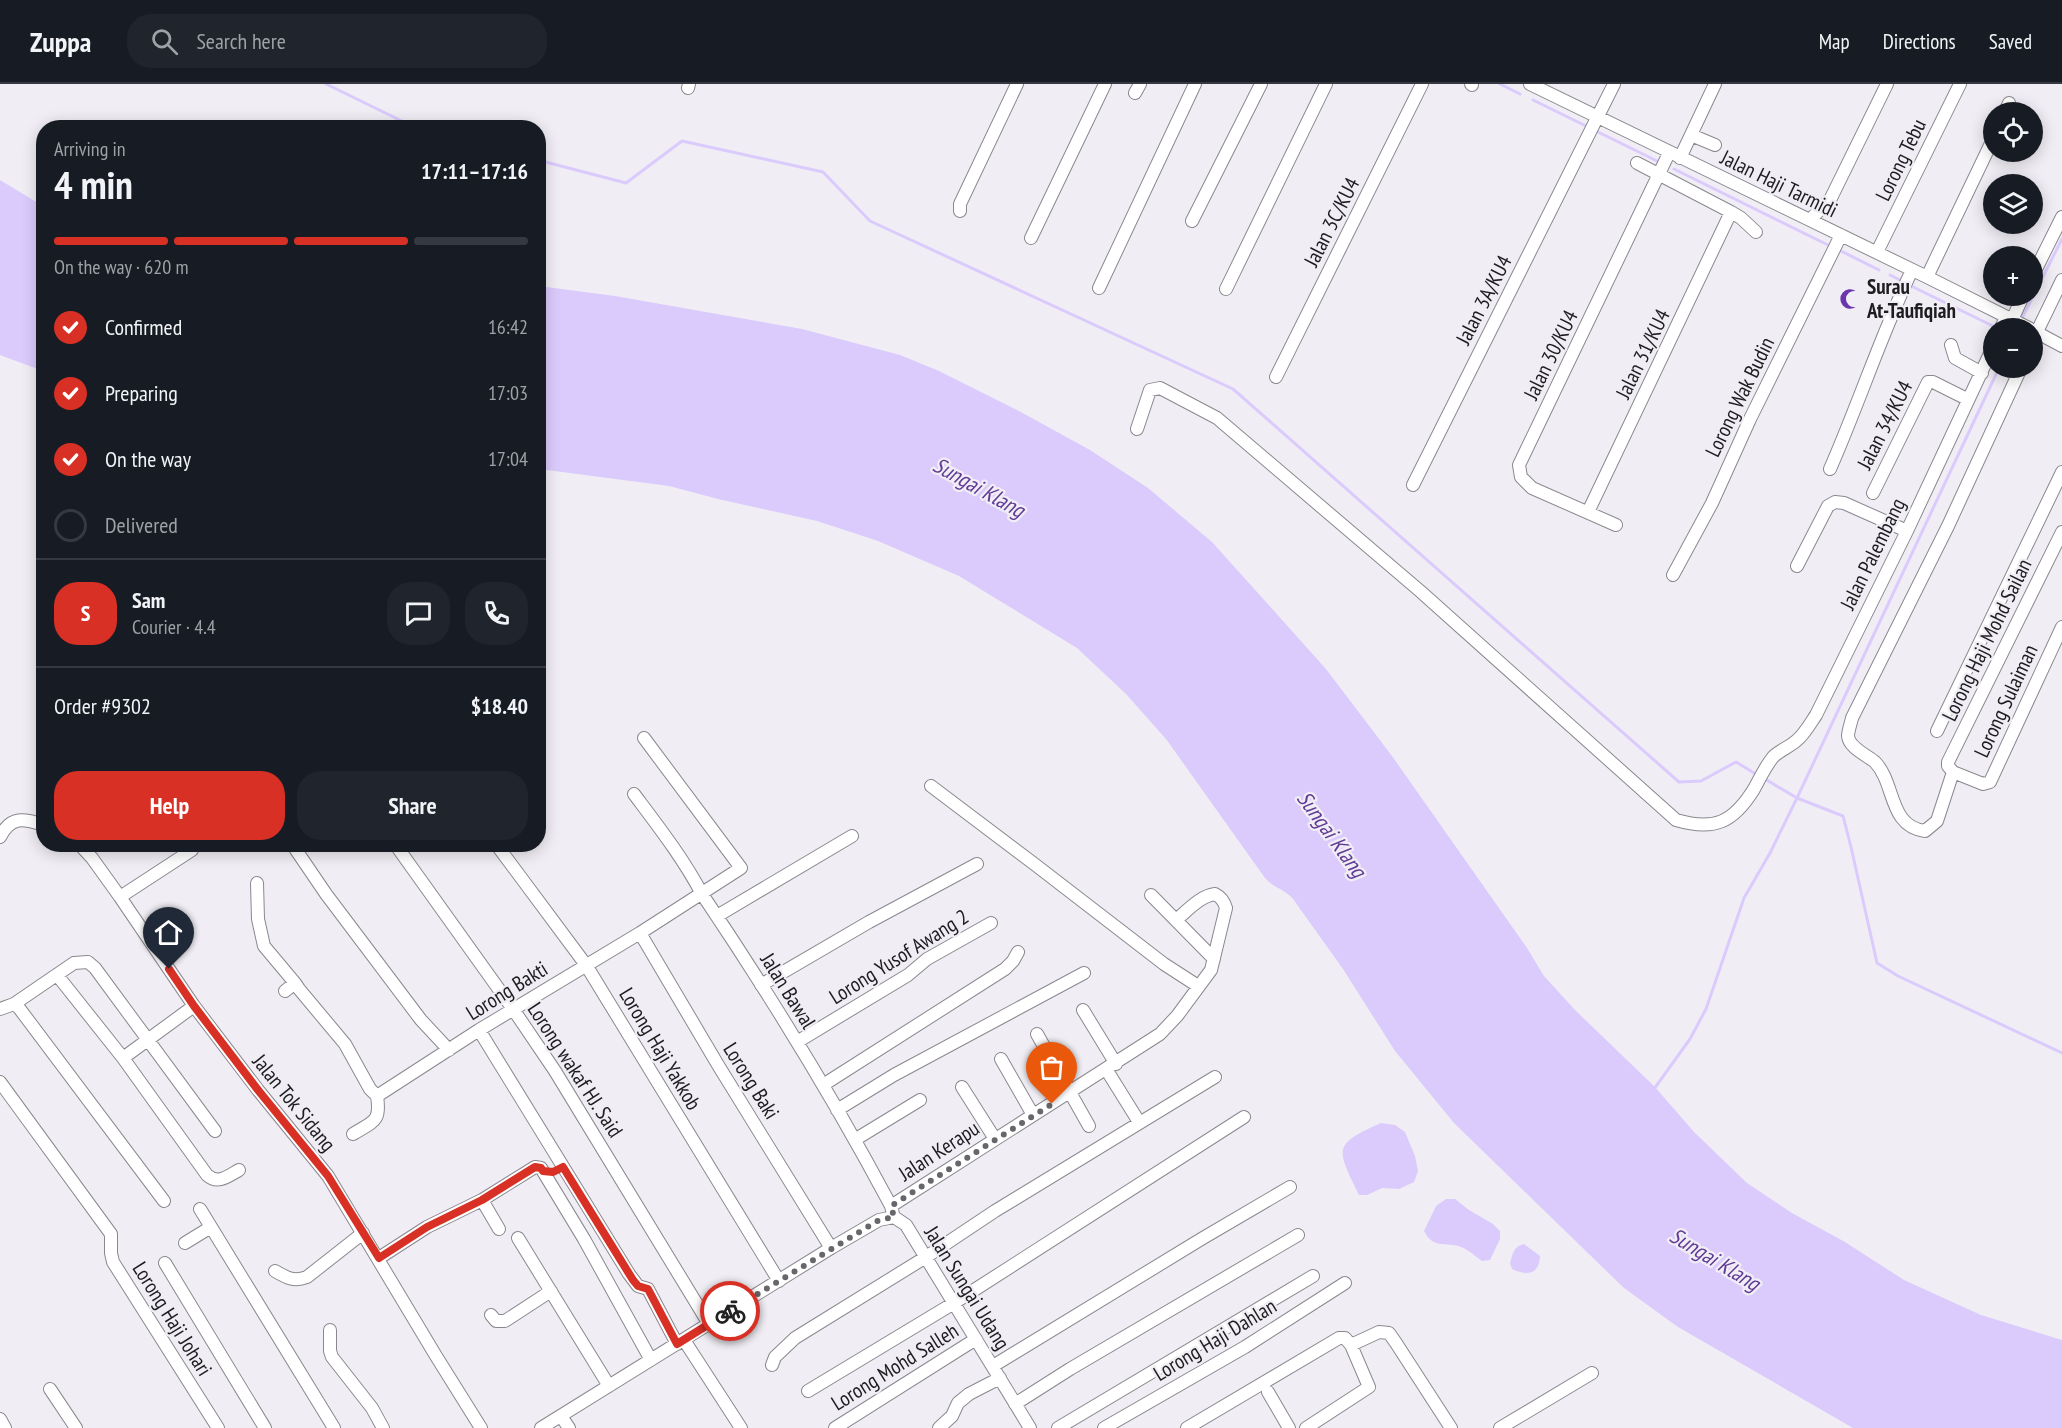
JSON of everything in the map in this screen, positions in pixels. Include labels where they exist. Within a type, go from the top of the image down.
[{"type":"street","points":[[960,211],[960,204],[1017,84]]},
{"type":"street","points":[[1031,237],[1105,84]]},
{"type":"street","points":[[1099,288],[1195,84]]},
{"type":"street","points":[[1192,221],[1261,84]]},
{"type":"street","points":[[1226,289],[1326,84]]},
{"type":"street","name":"Jalan 3C/KU4","points":[[1276,377],[1422,84]]},
{"type":"street","name":"Jalan Haji Tarmidi","points":[[1530,84],[1593,125],[1674,155],[1927,277],[2002,318]]},
{"type":"street","name":"Jalan 3A/KU4","points":[[1413,485],[1614,84]]},
{"type":"street","name":"Jalan 30/KU4","points":[[1616,525],[1526,484],[1519,472],[1519,465],[1660,175],[1690,135],[1715,84]]},
{"type":"street","points":[[1810,220],[1831,198],[1887,84]]},
{"type":"street","name":"Lorong Tebu","points":[[1876,252],[1960,84]]},
{"type":"street","points":[[1690,135],[1715,145]]},
{"type":"street","points":[[1927,277],[1983,160]]},
{"type":"street","points":[[1637,163],[1731,212],[1756,232]]},
{"type":"street","name":"Jalan 31/KU4","points":[[1588,512],[1731,212]]},
{"type":"street","points":[[2043,255],[2062,217]]},
{"type":"street","name":"Lorong Wak Budin","points":[[1673,576],[1712,503],[1750,419],[1841,235]]},
{"type":"street","points":[[1830,469],[1851,421],[1895,305],[1912,270]]},
{"type":"street","points":[[2041,318],[2062,279]]},
{"type":"street","name":"Jalan Haji Tarmidi","points":[[2043,337],[2062,346]]},
{"type":"street","points":[[1950,345],[1955,358],[1982,373]]},
{"type":"street","name":"Jalan Palembang","points":[[1137,429],[1149,390],[1153,388],[1160,388],[1175,395],[1217,418],[1420,591],[1676,820],[1696,826],[1710,826],[1735,814],[1753,791],[1767,765],[1776,754],[1799,739],[1816,715],[1907,531],[1967,399],[1982,373]]},
{"type":"street","name":"Lorong Haji Mohd Sailan","points":[[2016,378],[1948,526],[1852,717],[1848,736],[1851,744],[1873,760],[1881,770],[1899,815],[1914,830],[1925,831],[1936,822],[1951,769],[2062,532]]},
{"type":"street","name":"Jalan 34/KU4","points":[[1873,493],[1928,382],[1933,382],[1967,399]]},
{"type":"street","points":[[1936,731],[2062,472]]},
{"type":"street","points":[[1797,566],[1828,506],[1835,502],[1844,503],[1907,531]]},
{"type":"street","name":"Lorong Sulaiman","points":[[1951,769],[1983,784],[1990,782],[2062,627]]},
{"type":"street","name":"Lorong Bakti","points":[[377,1096],[741,868],[644,738]]},
{"type":"street","points":[[930,786],[1196,990]]},
{"type":"street","name":"Jalan Bawal","points":[[634,794],[664,832],[797,1042],[856,1139],[892,1211]]},
{"type":"street","points":[[2,830],[14,821],[24,820],[36,823]]},
{"type":"street","points":[[717,916],[852,836]]},
{"type":"street","name":"Jalan Tok Sidang","points":[[90,852],[194,1006],[328,1176],[481,1428]]},
{"type":"street","points":[[120,897],[189,852]]},
{"type":"street","points":[[297,852],[326,894],[421,1020],[449,1050]]},
{"type":"street","name":"Lorong wakaf HJ. Said","points":[[401,852],[555,1071],[710,1324]]},
{"type":"street","name":"Lorong Haji Yakkob","points":[[502,852],[586,965],[778,1281]]},
{"type":"street","points":[[761,985],[869,922],[976,864]]},
{"type":"street","points":[[257,884],[258,919],[264,946],[345,1044],[370,1089],[377,1096],[379,1112],[376,1119],[353,1134]]},
{"type":"street","name":"Jalan Kerapu","points":[[892,1211],[995,1139],[1160,1034],[1210,970],[1226,908],[1220,897],[1215,894],[1210,895],[1202,898],[1176,920]]},
{"type":"street","points":[[1151,895],[1214,959]]},
{"type":"street","name":"Lorong Yusof Awang 2","points":[[797,1042],[908,975],[927,959],[991,923]]},
{"type":"street","name":"Lorong Baki","points":[[640,933],[831,1248]]},
{"type":"street","points":[[823,1085],[1005,969],[1013,962],[1018,952]]},
{"type":"street","points":[[0,1009],[14,1004],[74,963],[88,962],[95,968],[215,1131]]},
{"type":"street","points":[[837,1110],[894,1075],[1084,973]]},
{"type":"street","points":[[57,975],[123,1058],[211,1178],[220,1180],[239,1170]]},
{"type":"street","points":[[285,991],[295,983]]},
{"type":"street","points":[[14,1004],[114,1132],[164,1201]]},
{"type":"street","points":[[123,1058],[194,1006]]},
{"type":"street","points":[[1083,1010],[1139,1122]]},
{"type":"street","points":[[479,1030],[633,1280],[638,1286],[648,1289],[681,1342],[741,1428]]},
{"type":"street","points":[[1037,1034],[1089,1126]]},
{"type":"street","points":[[1000,1059],[1033,1115]]},
{"type":"street","points":[[772,1365],[775,1357],[795,1338],[926,1257],[994,1211],[1215,1077]]},
{"type":"street","name":"Lorong Haji Johari","points":[[0,1082],[111,1234],[113,1262],[218,1428]]},
{"type":"street","points":[[962,1087],[995,1139]]},
{"type":"street","points":[[856,1139],[920,1100]]},
{"type":"street","points":[[808,1391],[954,1303],[1244,1117]]},
{"type":"street","points":[[379,1258],[427,1227],[482,1200],[535,1167],[541,1168],[584,1239],[651,1360]]},
{"type":"street","points":[[543,1171],[553,1172],[563,1167]]},
{"type":"street","points":[[993,1366],[1290,1187]]},
{"type":"street","points":[[482,1200],[499,1229]]},
{"type":"street","points":[[200,1209],[334,1428]]},
{"type":"street","name":"Jalan Sungai Udang","points":[[541,1428],[892,1211],[906,1225],[1030,1428]]},
{"type":"street","points":[[185,1243],[211,1227]]},
{"type":"street","points":[[275,1271],[286,1278],[298,1281],[307,1277],[363,1233]]},
{"type":"street","points":[[1015,1404],[1070,1369],[1298,1235]]},
{"type":"street","points":[[518,1238],[609,1386]]},
{"type":"street","points":[[165,1263],[265,1428]]},
{"type":"street","points":[[1058,1428],[1313,1276]]},
{"type":"street","name":"Lorong Haji Dahlan","points":[[1104,1428],[1245,1347],[1345,1283]]},
{"type":"street","points":[[491,1315],[496,1321],[506,1321],[551,1291]]},
{"type":"street","points":[[330,1330],[332,1357],[372,1408],[383,1428]]},
{"type":"street","points":[[1351,1345],[1379,1332],[1389,1333],[1451,1428]]},
{"type":"street","points":[[1187,1428],[1339,1338],[1345,1338],[1351,1345],[1369,1387],[1306,1428]]},
{"type":"street","name":"Lorong Mohd Salleh","points":[[835,1428],[976,1339]]},
{"type":"street","points":[[1500,1428],[1592,1373]]},
{"type":"street","points":[[939,1428],[952,1416],[958,1403],[999,1378]]},
{"type":"street","points":[[50,1389],[76,1428]]},
{"type":"street","points":[[1268,1392],[1289,1428]]},
{"type":"street","points":[[561,1416],[569,1428]]},
{"type":"street","points":[[0,1419],[5,1428]]},
{"type":"water","points":[[0,180],[36,202],[36,368],[0,355]]},
{"type":"water","name":"Sungai Klang","points":[[546,287],[615,296],[802,329],[900,355],[939,371],[1019,411],[1090,450],[1148,488],[1212,542],[1326,669],[1392,756],[1527,948],[1544,976],[1575,1010],[1655,1087],[1694,1132],[1747,1183],[1792,1213],[1845,1242],[1904,1280],[1981,1315],[2062,1340],[2062,1428],[1853,1428],[1678,1327],[1624,1288],[1454,1123],[1395,1051],[1343,969],[1293,899],[1265,878],[1166,739],[1126,694],[1077,648],[959,576],[878,541],[817,521],[669,486],[546,470]]},
{"type":"water","points":[[1381,1123],[1395,1125],[1405,1132],[1415,1156],[1418,1171],[1414,1182],[1399,1189],[1382,1188],[1367,1195],[1359,1195],[1346,1167],[1343,1150],[1346,1143],[1353,1137]]},
{"type":"water","points":[[1446,1199],[1455,1199],[1500,1231],[1500,1239],[1490,1260],[1482,1261],[1464,1248],[1436,1243],[1428,1237],[1424,1231],[1436,1206]]},
{"type":"water","points":[[1524,1244],[1540,1256],[1535,1270],[1527,1273],[1512,1269],[1510,1263],[1516,1248]]},
{"type":"waterway","points":[[326,84],[400,120]]},
{"type":"waterway","points":[[1500,84],[1520,94]]},
{"type":"waterway","points":[[1533,100],[1588,127]]},
{"type":"waterway","points":[[1594,130],[1657,161]]},
{"type":"waterway","points":[[546,162],[626,183],[682,141],[823,172],[870,221],[1233,389],[1679,782],[1701,781],[1736,762],[1759,776]]},
{"type":"waterway","points":[[1674,169],[1830,246]]},
{"type":"waterway","points":[[2022,318],[2062,239]]},
{"type":"waterway","points":[[1839,250],[1879,270]]},
{"type":"waterway","points":[[1890,275],[1902,281]]},
{"type":"waterway","points":[[1909,285],[1983,321]]},
{"type":"waterway","points":[[1654,1089],[1690,1039],[1706,1009],[1744,898],[1770,853],[1797,798],[1994,378]]},
{"type":"waterway","points":[[1765,779],[1797,798],[1843,816],[1877,963],[1898,976],[2062,1053]]},
{"type":"way so far","points":[[730,1311],[879,1220],[894,1217],[891,1206],[1052,1104]]},
{"type":"place","name":"Surau At-Taufiqiah","points":[[1850,299]]},
{"type":"route","points":[[169,969],[258,1090],[328,1176],[379,1258],[427,1227],[482,1200],[535,1167],[553,1172],[563,1167],[633,1280],[638,1286],[648,1289],[677,1344],[730,1311]]}]
